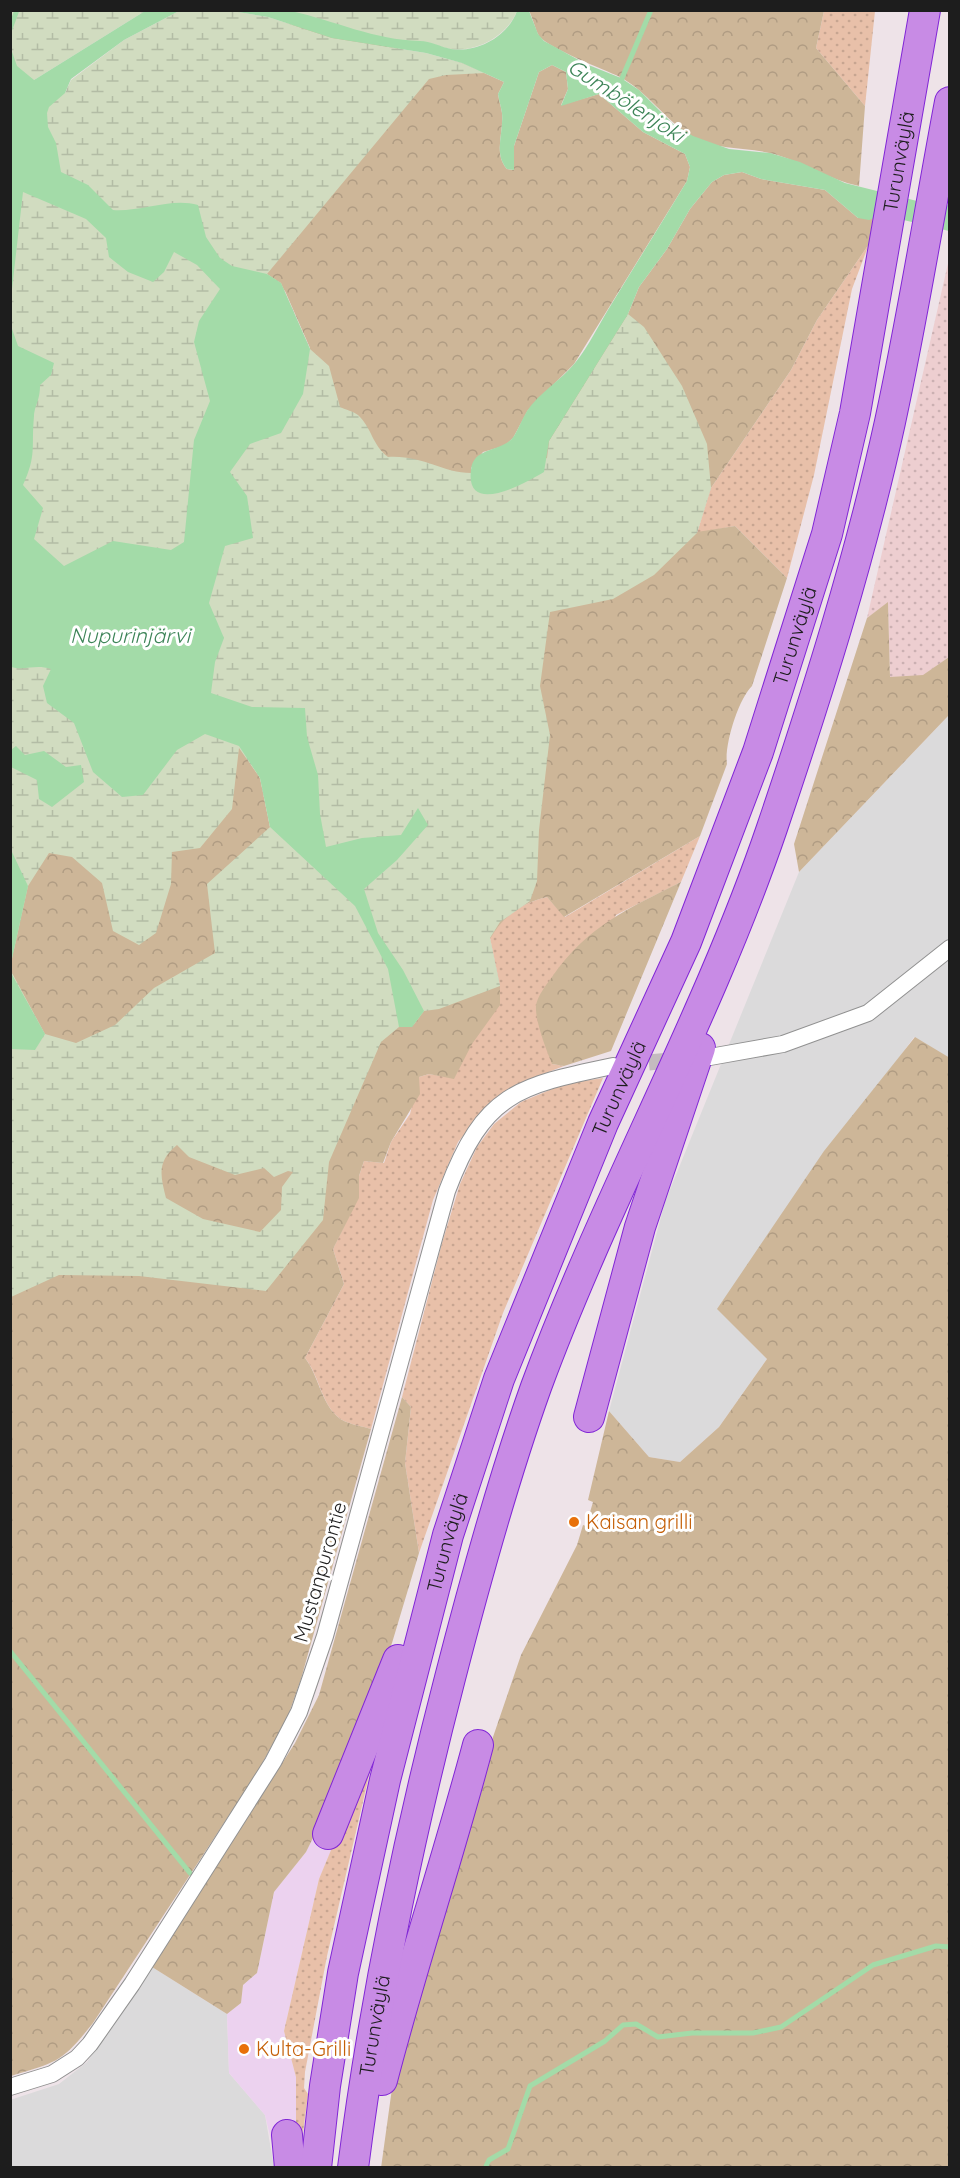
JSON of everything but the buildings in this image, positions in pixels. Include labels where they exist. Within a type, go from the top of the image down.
[{"type":"highway","name":"Turunväylä","points":[[316,2168],[344,1973],[384,1780],[448,1535],[499,1379],[603,1123],[686,942],[758,752],[827,534],[855,413],[925,10]]},
{"type":"highway","name":"Turunväylä","points":[[353,2168],[380,1982],[421,1790],[496,1512],[535,1390],[582,1269],[709,986],[770,834],[861,541],[890,421],[950,102]]},
{"type":"highway","points":[[589,1417],[640,1227],[720,996],[770,834]]},
{"type":"highway","points":[[328,1834],[448,1535]]},
{"type":"highway","points":[[359,2168],[408,1979],[453,1837],[478,1745]]},
{"type":"highway","points":[[287,2134],[290,2168]]},
{"type":"street","points":[[710,1057],[783,1044],[868,1013],[950,948]]},
{"type":"street","name":"Mustanpurontie","points":[[10,2087],[52,2074],[77,2058],[90,2044],[132,1984],[273,1762],[299,1712],[328,1624],[447,1191],[460,1157],[474,1132],[497,1106],[528,1087],[553,1078],[613,1066]]},
{"type":"shaded area","points":[[824,11],[875,11],[865,106],[816,48]]},
{"type":"shaded area","points":[[869,244],[852,289],[814,475],[787,578],[735,526],[697,533],[711,488],[791,370],[817,320]]},
{"type":"shaded area","points":[[949,259],[949,657],[921,677],[890,677],[888,603],[867,618]]},
{"type":"shaded area","points":[[949,715],[949,1058],[914,1037],[718,1309],[767,1359],[719,1427],[680,1462],[649,1457],[609,1411],[665,1202],[799,872]]},
{"type":"shaded area","points":[[700,836],[681,882],[616,915],[552,1064],[564,1066],[520,1083],[486,1108],[458,1142],[433,1200],[371,1429],[344,1421],[337,1416],[326,1401],[305,1358],[344,1284],[333,1249],[358,1198],[359,1176],[364,1161],[384,1163],[391,1142],[410,1114],[419,1077],[429,1074],[454,1078],[500,986],[490,938],[507,917],[529,903],[547,897],[565,917]]},
{"type":"shaded area","points":[[603,1078],[503,1313],[419,1553],[405,1463],[411,1407],[402,1397],[442,1243],[460,1184],[477,1147],[494,1124],[521,1102],[564,1084]]},
{"type":"shaded area","points":[[378,1737],[327,1956],[305,2072],[304,2088],[308,2094],[301,2148],[296,2131],[296,2077],[284,2031],[319,1879]]},
{"type":"shaded area","points":[[318,1828],[336,1839],[319,1879],[284,2031],[296,2077],[296,2131],[271,2140],[265,2115],[229,2073],[227,2014],[241,2003],[243,1985],[257,1973],[274,1892],[306,1852]]},
{"type":"shaded area","points":[[152,1967],[227,2014],[229,2073],[265,2115],[274,2167],[11,2167],[10,2100],[59,2084],[87,2062]]},
{"type":"green space","points":[[11,11],[145,11],[34,80],[65,93],[71,80],[124,40],[179,11],[232,11],[268,17],[332,38],[426,53],[462,63],[485,73],[446,75],[429,79],[267,274],[281,283],[310,349],[329,366],[340,407],[354,412],[363,420],[379,447],[388,457],[412,459],[471,473],[471,478],[547,458],[549,441],[628,314],[644,327],[682,386],[707,444],[711,488],[697,533],[654,575],[613,599],[550,612],[540,686],[550,735],[539,830],[537,881],[530,901],[500,922],[490,938],[500,986],[439,1009],[424,1011],[412,1027],[399,1027],[381,1042],[329,1162],[323,1220],[266,1291],[139,1276],[59,1275],[11,1297],[11,971],[45,1034],[76,1043],[115,1025],[154,988],[215,953],[207,884],[270,827],[260,778],[239,748],[232,809],[200,848],[172,852],[171,884],[156,933],[139,945],[113,931],[102,883],[72,857],[49,853],[28,886],[11,963]],"holes":[[[177,1145],[189,1157],[235,1175],[264,1168],[274,1177],[288,1171],[293,1172],[282,1187],[281,1210],[260,1232],[203,1219],[166,1198],[162,1182],[162,1169],[166,1157]]]},
{"type":"green space","points":[[179,11],[232,11],[462,63],[504,82],[498,94],[502,113],[500,150],[507,169],[514,170],[514,146],[539,72],[552,65],[566,72],[568,89],[561,105],[599,94],[643,132],[685,154],[690,167],[687,181],[574,364],[528,410],[513,438],[504,446],[483,452],[471,468],[473,487],[628,314],[639,287],[667,249],[690,209],[712,182],[724,175],[742,172],[761,179],[825,190],[858,218],[873,218],[869,244],[817,320],[791,370],[711,488],[697,532],[735,526],[787,578],[752,686],[742,701],[733,722],[727,764],[700,836],[564,917],[547,897],[521,907],[507,917],[490,939],[500,986],[500,1005],[472,1044],[454,1079],[429,1074],[419,1077],[420,1094],[391,1142],[383,1163],[364,1161],[359,1176],[359,1198],[333,1249],[344,1284],[305,1358],[326,1401],[337,1416],[344,1421],[371,1429],[301,1679],[288,1716],[258,1771],[93,2023],[58,2059],[11,2076],[10,1049],[21,994],[11,971],[12,850],[239,746],[260,778],[270,827],[310,348],[285,291],[267,274]]},
{"type":"green space","points":[[289,11],[517,11],[499,35],[480,45],[460,50],[430,43],[377,38]]},
{"type":"green space","points":[[529,11],[824,11],[816,48],[865,106],[859,186],[837,180],[774,154],[711,144],[690,135],[630,83],[565,53],[545,41],[539,36]]},
{"type":"green space","points":[[888,602],[890,677],[923,675],[949,657],[949,715],[799,872],[794,844],[867,618]]},
{"type":"green space","points":[[681,882],[611,1051],[564,1066],[552,1064],[537,1019],[536,1006],[540,994],[565,960],[594,932],[626,910]]},
{"type":"green space","points":[[915,1037],[950,1058],[949,2167],[381,2168],[393,2081],[466,1816],[521,1655],[577,1545],[583,1525],[586,1526],[593,1502],[588,1500],[609,1411],[649,1457],[680,1462],[719,1427],[767,1359],[717,1309],[824,1151]]},
{"type":"green space","points":[[402,1397],[411,1407],[405,1463],[419,1553],[392,1643],[318,1828],[306,1852],[274,1892],[257,1973],[243,1985],[241,2003],[227,2014],[152,1967],[295,1743],[319,1695]]},
{"type":"water","name":"Gumbölenjoki","points":[[269,9],[291,11],[371,34],[424,41],[461,50],[491,41],[507,28],[517,11],[529,11],[538,34],[544,41],[586,64],[621,78],[639,90],[673,124],[693,136],[729,149],[770,153],[800,162],[845,183],[917,201],[949,205],[949,231],[883,215],[869,220],[858,218],[825,190],[761,179],[742,172],[724,175],[712,182],[690,209],[667,249],[639,287],[628,314],[549,441],[544,472],[525,483],[499,493],[477,492],[472,484],[473,462],[483,453],[509,441],[532,404],[580,356],[687,181],[690,167],[685,154],[643,132],[599,94],[561,106],[568,89],[566,72],[552,65],[539,72],[514,146],[514,170],[507,169],[500,150],[502,113],[498,94],[504,82],[462,63],[426,53],[332,38],[268,17],[232,11]]},
{"type":"water","name":"Nupurinjärvi","points":[[145,11],[179,11],[124,40],[71,79],[65,93],[49,107],[48,127],[56,143],[61,172],[88,185],[113,210],[178,203],[198,205],[206,237],[220,258],[232,266],[267,274],[281,283],[310,349],[303,394],[281,433],[250,444],[230,472],[247,496],[253,538],[225,546],[209,603],[224,638],[215,662],[211,693],[252,707],[305,708],[307,737],[318,775],[320,814],[326,847],[362,838],[401,835],[418,808],[428,825],[397,860],[364,889],[378,933],[403,970],[424,1011],[412,1027],[399,1027],[388,969],[355,906],[270,827],[260,778],[239,746],[205,734],[177,750],[143,795],[122,797],[93,772],[74,723],[47,703],[43,686],[51,669],[11,667],[11,326],[18,346],[54,363],[51,375],[40,385],[34,416],[32,458],[23,485],[43,508],[34,539],[64,566],[113,541],[171,550],[184,542],[194,440],[210,401],[194,342],[199,321],[220,289],[197,265],[174,252],[164,272],[153,282],[128,272],[109,257],[106,238],[86,219],[23,192],[11,298],[11,49],[17,66],[34,80]]},
{"type":"water","points":[[16,746],[25,755],[44,751],[66,767],[81,765],[84,782],[52,807],[39,799],[37,780],[11,767],[11,750]]},
{"type":"water","points":[[10,850],[28,886],[11,963]]},
{"type":"water","points":[[10,971],[45,1034],[35,1050],[11,1049]]},
{"type":"waterway","points":[[10,29],[17,10]]},
{"type":"waterway","name":"Gumbölenjoki","points":[[620,83],[651,10]]},
{"type":"waterway","points":[[10,1651],[190,1873]]},
{"type":"waterway","points":[[485,2168],[489,2160],[508,2149],[530,2086],[605,2041],[623,2025],[636,2024],[658,2037],[692,2033],[753,2033],[781,2027],[873,1965],[936,1946],[950,1947]]},
{"type":"tunnel","points":[[625,1065],[683,1059]]},
{"type":"place","name":"Kaisan grilli","points":[[574,1522]]},
{"type":"place","name":"Kulta-Grilli","points":[[244,2049]]}]
